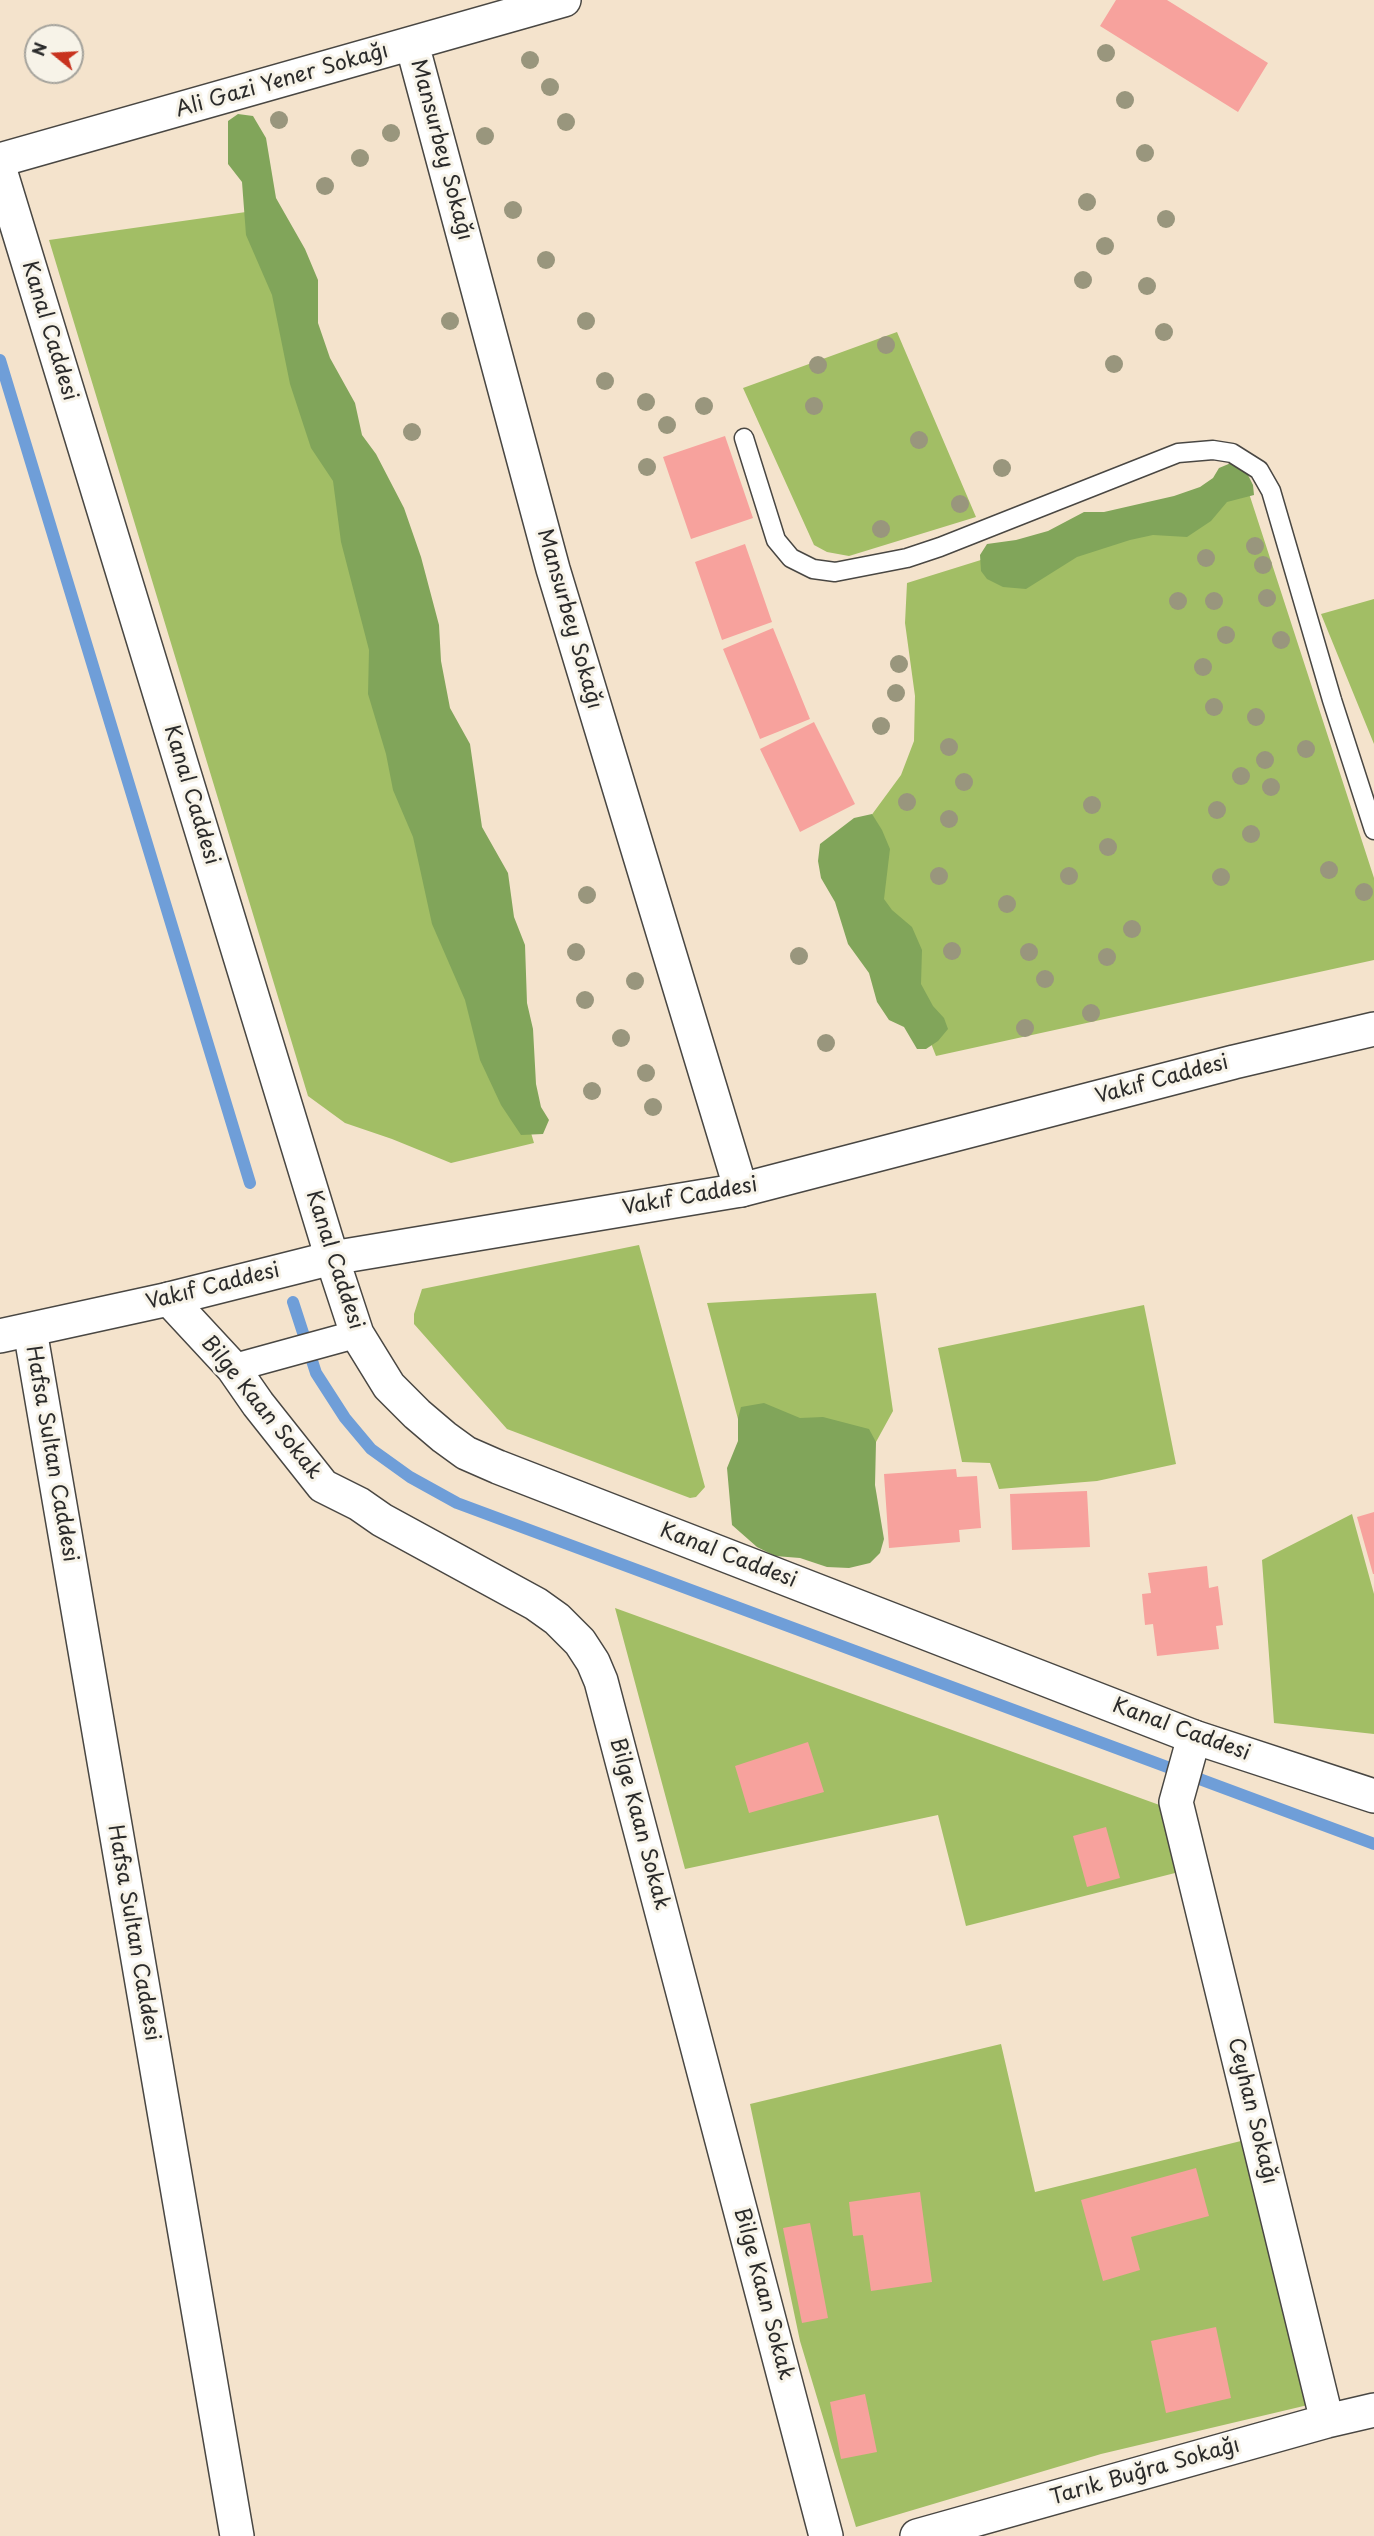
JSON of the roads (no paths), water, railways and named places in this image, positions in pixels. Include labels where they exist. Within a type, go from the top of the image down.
[{"type":"street","name":"Ali Gazi Yener Sokağı","points":[[0,160],[564,0]]},
{"type":"street","name":"Mansurbey Sokağı","points":[[412,44],[553,568],[741,1190]]},
{"type":"street","name":"Kanal Caddesi","points":[[0,170],[332,1258],[357,1335],[389,1386],[417,1414],[466,1453],[1194,1737],[1374,1796]]},
{"type":"street","name":"Vakıf Caddesi","points":[[15,1333],[170,1299],[332,1258],[741,1190],[1234,1062],[1374,1029]]},
{"type":"street","name":"Bilge Kaan Sokak","points":[[170,1299],[233,1368],[258,1404],[323,1486],[536,1604],[557,1619],[580,1642],[593,1662],[601,1681],[826,2536]]},
{"type":"street","name":"Hafsa Sultan Caddesi","points":[[15,1333],[237,2536]]},
{"type":"street","points":[[233,1368],[357,1335]]},
{"type":"street","name":"Ceyhan Sokağı","points":[[1194,1737],[1176,1802],[1327,2421]]},
{"type":"street","name":"Tarık Buğra Sokağı","points":[[917,2536],[1327,2421],[1374,2410]]},
{"type":"lane","points":[[744,438],[776,540],[791,558],[813,569],[835,572],[907,558],[940,547],[1178,453],[1213,450],[1232,453],[1259,470],[1271,491],[1332,700],[1374,830]]},
{"type":"waterway","points":[[0,360],[250,1183]]},
{"type":"waterway","points":[[293,1302],[316,1373],[345,1418],[371,1449],[410,1477],[457,1503],[1374,1844]]}]
